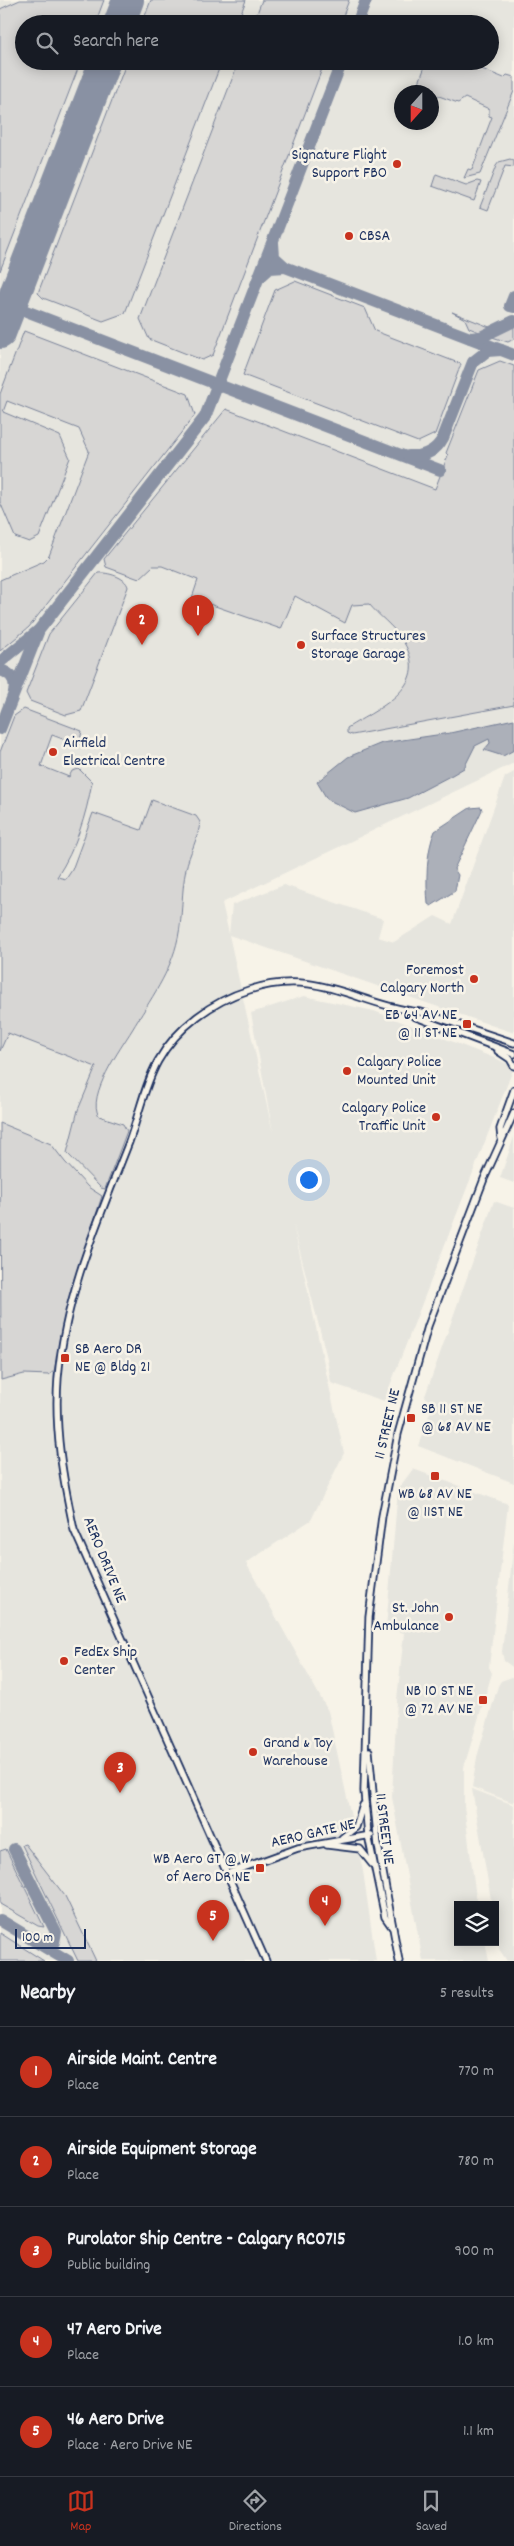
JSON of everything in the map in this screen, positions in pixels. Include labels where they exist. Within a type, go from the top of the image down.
[{"type":"street","name":"AERO DRIVE NE","points":[[266,1961],[229,1872],[78,1542],[63,1482],[59,1451],[58,1380],[68,1317],[90,1237],[159,1060],[188,1025],[208,1009],[226,999],[250,990],[291,982],[327,986],[405,1010]]},
{"type":"street","points":[[405,1010],[421,1012],[514,1043]]},
{"type":"street","points":[[405,1010],[416,1017],[514,1054]]},
{"type":"street","points":[[488,1044],[510,1059],[514,1066]]},
{"type":"street","name":"11 STREET NE","points":[[501,1138],[500,1129],[514,1090]]},
{"type":"street","name":"11 STREET NE","points":[[392,1927],[385,1917],[374,1868],[364,1800],[369,1617],[382,1516],[398,1434],[428,1326],[501,1138],[507,1131],[514,1113]]},
{"type":"street","name":"11 STREET NE","points":[[367,1731],[376,1835],[399,1961]]},
{"type":"street","points":[[338,1840],[349,1834],[356,1827],[364,1800]]},
{"type":"street","name":"AERO GATE NE","points":[[229,1872],[279,1854],[312,1845],[376,1835]]},
{"type":"street","points":[[312,1845],[347,1846],[360,1849],[367,1855],[374,1868]]},
{"type":"shaded area","points":[[0,0],[514,0],[514,763],[222,903],[229,934],[232,905],[284,885],[383,919],[378,937],[394,942],[435,916],[452,924],[505,777],[514,772],[514,1033],[229,935],[273,1133],[251,1013],[304,996],[374,1011],[514,1067],[384,1401],[331,1383],[327,1358],[293,1224],[344,1453],[311,1520],[246,1563],[328,1711],[363,1871],[376,1961],[0,1961]]},
{"type":"shaded area","points":[[20,0],[104,0],[98,15],[15,15],[15,70],[78,70],[0,271],[0,9]]},
{"type":"shaded area","points":[[151,0],[246,0],[240,15],[145,15]]},
{"type":"shaded area","points":[[262,0],[349,0],[343,15],[256,15]]},
{"type":"shaded area","points":[[124,70],[219,70],[125,313],[103,321],[43,298],[38,293]]},
{"type":"shaded area","points":[[236,70],[322,70],[213,355],[202,360],[149,339],[140,319]]},
{"type":"shaded area","points":[[424,70],[484,70],[504,78],[507,75],[514,77],[514,91],[480,174],[464,178],[468,169],[472,170],[492,117],[489,116],[489,109],[465,98],[458,103],[439,96],[439,85],[418,85]]},
{"type":"shaded area","points":[[510,159],[514,161],[514,167],[505,166],[488,210],[480,207],[496,166],[499,162]]},
{"type":"shaded area","points":[[436,174],[466,185],[477,181],[481,182],[474,201],[432,186]]},
{"type":"shaded area","points":[[295,281],[365,308],[375,331],[461,364],[435,434],[418,442],[243,375],[275,290]]},
{"type":"shaded area","points":[[452,312],[492,328],[482,333],[469,328],[465,319]]},
{"type":"shaded area","points":[[514,326],[514,339],[508,342],[492,337]]},
{"type":"shaded area","points":[[24,331],[188,394],[195,415],[29,627],[0,651],[0,580],[44,561],[49,556],[89,451],[79,429],[7,401],[3,412],[60,436],[70,458],[39,537],[29,542],[15,537],[0,502],[0,394]]},
{"type":"shaded area","points":[[500,361],[514,366],[514,705],[352,735],[347,733],[347,728],[374,712],[399,693],[407,682],[411,669],[410,655],[401,638],[369,604],[352,605],[345,623],[295,596],[281,629],[192,598],[198,580],[162,566],[153,566],[139,579],[106,567],[104,559],[226,409],[435,489],[448,455],[446,453],[479,370]]},
{"type":"shaded area","points":[[98,573],[111,574],[120,578],[127,583],[128,587],[81,711],[66,715],[30,701],[26,693],[49,634]]},
{"type":"shaded area","points":[[24,709],[82,731],[79,745],[52,735],[41,766],[69,777],[72,771],[79,769],[92,782],[87,807],[79,831],[70,855],[57,877],[66,879],[72,870],[93,813],[141,830],[152,800],[196,816],[200,822],[198,834],[186,869],[180,929],[175,950],[159,986],[106,1072],[97,1097],[96,1107],[99,1116],[123,1124],[127,1131],[105,1189],[101,1188],[67,1153],[78,1110],[96,1067],[8,1033],[0,1051],[0,752],[14,716]]},
{"type":"shaded area","points":[[514,719],[514,750],[503,756],[484,750],[490,743],[489,739],[475,746],[464,768],[408,798],[355,813],[327,799],[317,782],[348,757],[382,743],[450,733]]},
{"type":"shaded area","points":[[481,807],[482,810],[454,869],[458,875],[455,891],[431,906],[428,904],[427,867],[435,831],[470,808]]},
{"type":"shaded area","points":[[0,1123],[51,1144],[88,1187],[102,1196],[70,1295],[54,1371],[49,1375],[24,1374],[1,1380]]},
{"type":"shaded area","points":[[514,1137],[514,1183],[500,1178]]},
{"type":"shaded area","points":[[494,1201],[514,1208],[514,1483],[418,1446],[432,1407],[425,1396]]},
{"type":"shaded area","points":[[413,1469],[508,1504],[489,1667],[492,1673],[464,1767],[464,1806],[476,1901],[454,1901],[454,1946],[486,1946],[489,1961],[423,1961],[392,1797],[397,1700],[404,1633],[386,1628],[398,1489]]},
{"type":"shaded area","points":[[514,1541],[514,1668],[504,1661],[502,1652]]},
{"type":"shaded area","points":[[514,1678],[514,1803],[472,1787],[477,1757],[498,1686],[501,1681]]},
{"type":"shaded area","points":[[472,1789],[514,1805],[514,1961],[507,1961],[499,1949],[499,1901],[491,1901]]},
{"type":"shaded area","points":[[25,1844],[65,1896],[96,1961],[78,1961],[22,1845]]},
{"type":"shaded area","points":[[6,1849],[44,1927],[38,1926],[0,1904],[0,1851]]},
{"type":"shaded area","points":[[0,1933],[44,1961],[0,1961]]},
{"type":"taxiway","points":[[360,15],[366,0]]},
{"type":"taxiway","points":[[0,729],[39,630],[205,417],[339,70]]},
{"type":"taxiway","points":[[260,277],[270,268],[285,267],[274,257],[273,243]]},
{"type":"taxiway","points":[[285,267],[514,355]]},
{"type":"taxiway","points":[[514,296],[510,306],[514,307]]},
{"type":"taxiway","points":[[0,301],[440,470]]},
{"type":"taxiway","points":[[470,338],[481,337],[514,321]]},
{"type":"taxiway","points":[[409,456],[425,454],[437,446],[443,438],[473,362],[487,351],[501,350]]},
{"type":"taxiway","points":[[0,662],[38,631]]},
{"type":"taxiway","points":[[0,670],[7,673],[14,681],[14,692]]},
{"type":"taxiway","points":[[14,1849],[56,1932],[54,1942],[49,1945],[40,1944]]},
{"type":"taxiway","points":[[0,1920],[68,1961]]},
{"type":"runway","points":[[122,15],[128,0]]},
{"type":"runway","points":[[0,333],[102,70]]},
{"type":"place","name":"Signature Flight Support FBO","points":[[397,164]]},
{"type":"place","name":"CBSA","points":[[349,236]]},
{"type":"place","name":"Airside Maint. Centre","points":[[198,636]]},
{"type":"place","name":"Airside Equipment Storage","points":[[142,645]]},
{"type":"place","name":"Surface Structures Storage Garage","points":[[301,645]]},
{"type":"place","name":"Airfield Electrical Centre","points":[[53,752]]},
{"type":"place","name":"Foremost Calgary North","points":[[474,979]]},
{"type":"place","name":"EB 64 AV NE @ 11 ST NE","points":[[467,1024]]},
{"type":"place","name":"Calgary Police Mounted Unit","points":[[347,1071]]},
{"type":"place","name":"Calgary Police Traffic Unit","points":[[436,1117]]},
{"type":"place","name":"SB Aero DR NE @ Bldg 21","points":[[65,1358]]},
{"type":"place","name":"SB 11 ST NE @ 68 AV NE","points":[[411,1418]]},
{"type":"place","name":"WB 68 AV NE @ 11ST NE","points":[[435,1476]]},
{"type":"place","name":"St. John Ambulance","points":[[449,1617]]},
{"type":"place","name":"FedEx Ship Center","points":[[64,1661]]},
{"type":"place","name":"NB 10 ST NE @ 72 AV NE","points":[[483,1700]]},
{"type":"place","name":"Grand & Toy Warehouse","points":[[253,1752]]},
{"type":"place","name":"Purolator Ship Centre - Calgary RC0715","points":[[120,1793]]},
{"type":"place","name":"WB Aero GT @ W of Aero DR NE","points":[[260,1868]]},
{"type":"place","name":"47 Aero Drive","points":[[325,1926]]},
{"type":"place","name":"46 Aero Drive","points":[[213,1941]]}]
